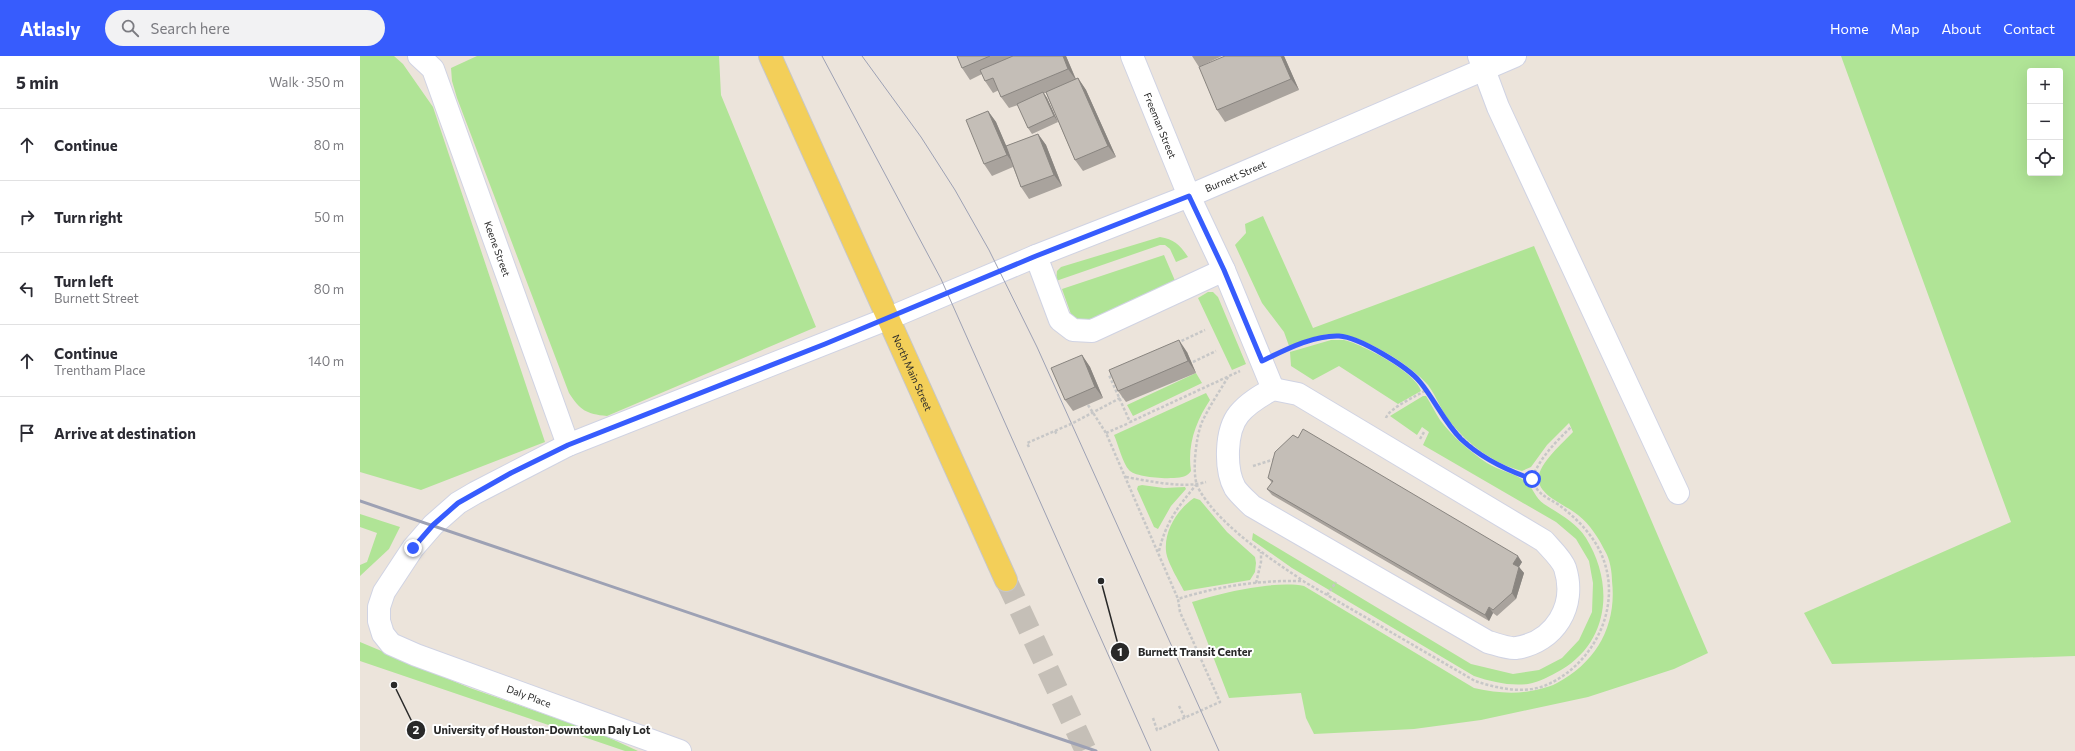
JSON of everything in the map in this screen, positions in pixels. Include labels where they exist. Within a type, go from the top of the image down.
[{"type":"main road","name":"North Main Street","points":[[770,56],[1006,580]]},
{"type":"street","name":"Keene Street","points":[[420,56],[433,69],[568,445]]},
{"type":"street","name":"Freeman Street","points":[[1132,56],[1189,196],[1224,270],[1273,389]]},
{"type":"street","name":"Burnett Street","points":[[383,634],[379,621],[379,607],[384,592],[413,548],[433,525],[464,499],[568,445],[887,318],[1036,256],[1189,196],[1482,62],[1515,56]]},
{"type":"street","points":[[1482,62],[1498,107],[1678,494]]},
{"type":"street","points":[[1036,256],[1060,320],[1073,330],[1092,331],[1224,270]]},
{"type":"street","points":[[1273,389],[1298,394],[1544,541],[1565,567],[1568,598],[1559,623],[1538,641],[1514,648],[1488,642],[1252,506],[1235,487],[1228,462],[1229,438],[1238,416],[1242,411],[1254,400],[1273,389]]},
{"type":"street","name":"Daly Place","points":[[383,634],[391,644],[416,655],[680,751]]},
{"type":"path","points":[[1171,346],[1205,330]]},
{"type":"path","points":[[1106,433],[1262,361],[1313,341],[1339,336],[1367,345],[1390,358],[1419,380],[1446,422],[1462,439],[1485,458],[1511,471],[1532,479]]},
{"type":"path","points":[[1186,365],[1216,351]]},
{"type":"path","points":[[1116,372],[1109,375],[1130,422]]},
{"type":"path","points":[[1389,422],[1386,419],[1387,415],[1398,406],[1426,390]]},
{"type":"path","points":[[1029,447],[1027,443],[1055,431],[1128,394]]},
{"type":"path","points":[[1091,413],[1088,405],[1106,433],[1159,552],[1178,599]]},
{"type":"path","points":[[1055,431],[1057,435]]},
{"type":"path","points":[[1409,460],[1424,432]]},
{"type":"path","points":[[1414,436],[1420,439]]},
{"type":"path","points":[[1126,477],[1150,481],[1196,485],[1172,514],[1164,530],[1159,552]]},
{"type":"path","points":[[1256,583],[1261,562],[1261,552]]},
{"type":"path","points":[[1328,595],[1349,562]]},
{"type":"path","points":[[1153,718],[1158,730],[1220,702],[1180,612]]},
{"type":"path","points":[[1179,706],[1185,718]]},
{"type":"green space","points":[[360,56],[394,56],[403,64],[433,107],[545,442],[421,490],[360,472]]},
{"type":"green space","points":[[477,56],[719,56],[721,95],[816,327],[607,416],[594,414],[580,407],[569,393],[457,98],[452,81],[451,68]]},
{"type":"green space","points":[[1841,56],[2075,56],[2075,656],[1832,664],[1804,613],[2011,522]]},
{"type":"green space","points":[[1263,216],[1313,328],[1534,246],[1708,653],[1674,669],[1588,697],[1481,720],[1414,729],[1314,734],[1306,718],[1301,693],[1229,698],[1192,602],[1248,588],[1279,585],[1304,586],[1474,688],[1515,693],[1531,691],[1553,685],[1571,674],[1583,664],[1601,641],[1611,613],[1613,597],[1612,574],[1607,554],[1597,537],[1582,519],[1573,511],[1550,497],[1539,483],[1541,470],[1545,463],[1573,432],[1569,423],[1547,445],[1531,467],[1522,471],[1493,459],[1467,440],[1448,420],[1428,385],[1399,360],[1386,352],[1359,340],[1336,334],[1318,336],[1289,346],[1284,332],[1262,303],[1235,245],[1246,233],[1245,224]]},
{"type":"green space","points":[[1160,237],[1169,239],[1176,243],[1188,257],[1176,262],[1170,249],[1165,245],[1160,245],[1056,281],[1057,271],[1061,267]]},
{"type":"green space","points":[[1164,255],[1176,283],[1092,320],[1083,321],[1072,317],[1062,289]]},
{"type":"green space","points":[[1208,292],[1213,292],[1218,297],[1246,364],[1232,370],[1198,298]]},
{"type":"green space","points":[[1331,340],[1344,340],[1363,347],[1388,360],[1410,376],[1421,391],[1398,404],[1339,366],[1313,380],[1291,366],[1290,352]]},
{"type":"green space","points":[[1196,373],[1202,383],[1133,416],[1127,405]]},
{"type":"green space","points":[[1206,393],[1210,400],[1201,416],[1194,434],[1190,452],[1191,471],[1189,474],[1175,478],[1157,478],[1139,475],[1129,470],[1114,435]]},
{"type":"green space","points":[[1423,396],[1426,396],[1440,420],[1456,438],[1468,449],[1491,465],[1525,481],[1541,502],[1567,519],[1582,532],[1595,555],[1601,574],[1603,592],[1602,610],[1598,627],[1590,643],[1577,658],[1549,677],[1528,684],[1507,684],[1474,676],[1292,568],[1252,540],[1253,533],[1471,664],[1513,674],[1539,670],[1562,658],[1579,640],[1592,612],[1593,583],[1589,561],[1576,539],[1556,522],[1423,445],[1429,432],[1422,427],[1417,435],[1390,416]]},
{"type":"green space","points":[[1142,485],[1164,488],[1185,487],[1186,489],[1171,506],[1158,529],[1154,527],[1137,489],[1138,486]]},
{"type":"green space","points":[[1194,498],[1200,500],[1227,532],[1255,557],[1255,572],[1250,580],[1184,591],[1167,555],[1166,543],[1167,535],[1173,521],[1183,508]]},
{"type":"green space","points":[[360,514],[400,527],[389,549],[360,576],[360,565],[367,562],[377,533],[360,527]]},
{"type":"green space","points":[[360,642],[470,688],[601,734],[638,751],[625,751],[360,661]]},
{"type":"building","points":[[957,56],[990,56],[962,68]]},
{"type":"building","points":[[1013,56],[1063,56],[1068,69],[1001,97],[993,78],[985,81],[980,70]]},
{"type":"building","points":[[1225,56],[1281,56],[1291,79],[1217,110],[1199,67]]},
{"type":"building","points":[[1078,78],[1108,146],[1075,160],[1046,92]]},
{"type":"building","points":[[1043,92],[1054,116],[1028,128],[1017,104]]},
{"type":"building","points":[[988,111],[1007,155],[984,164],[966,120]]},
{"type":"building","points":[[1038,134],[1054,175],[1021,187],[1006,146]]},
{"type":"building","points":[[1179,340],[1188,361],[1118,391],[1109,370]]},
{"type":"building","points":[[1082,355],[1095,387],[1065,400],[1051,368]]},
{"type":"building","points":[[1303,429],[1518,556],[1513,564],[1519,567],[1512,593],[1493,610],[1489,607],[1485,615],[1267,489],[1273,481],[1268,478],[1275,452],[1293,435],[1298,438]]},
{"type":"tunnel","points":[[1006,580],[1086,751]]},
{"type":"tram line","points":[[822,56],[941,279],[1151,751]]},
{"type":"tram line","points":[[862,56],[921,137],[955,190],[989,250],[1037,347],[1219,751]]},
{"type":"railway","points":[[360,501],[1096,751]]},
{"type":"place","name":"Burnett Transit Center","points":[[1101,581]]},
{"type":"place","name":"University of Houston-Downtown Daly Lot","points":[[394,685]]},
{"type":"route","points":[[413,548],[433,525],[458,503],[511,473],[568,445],[825,344],[1036,256],[1189,196],[1224,270],[1262,361],[1290,348],[1313,341],[1339,336],[1367,345],[1390,358],[1419,380],[1446,422],[1462,439],[1485,458],[1511,471],[1532,479]]}]
